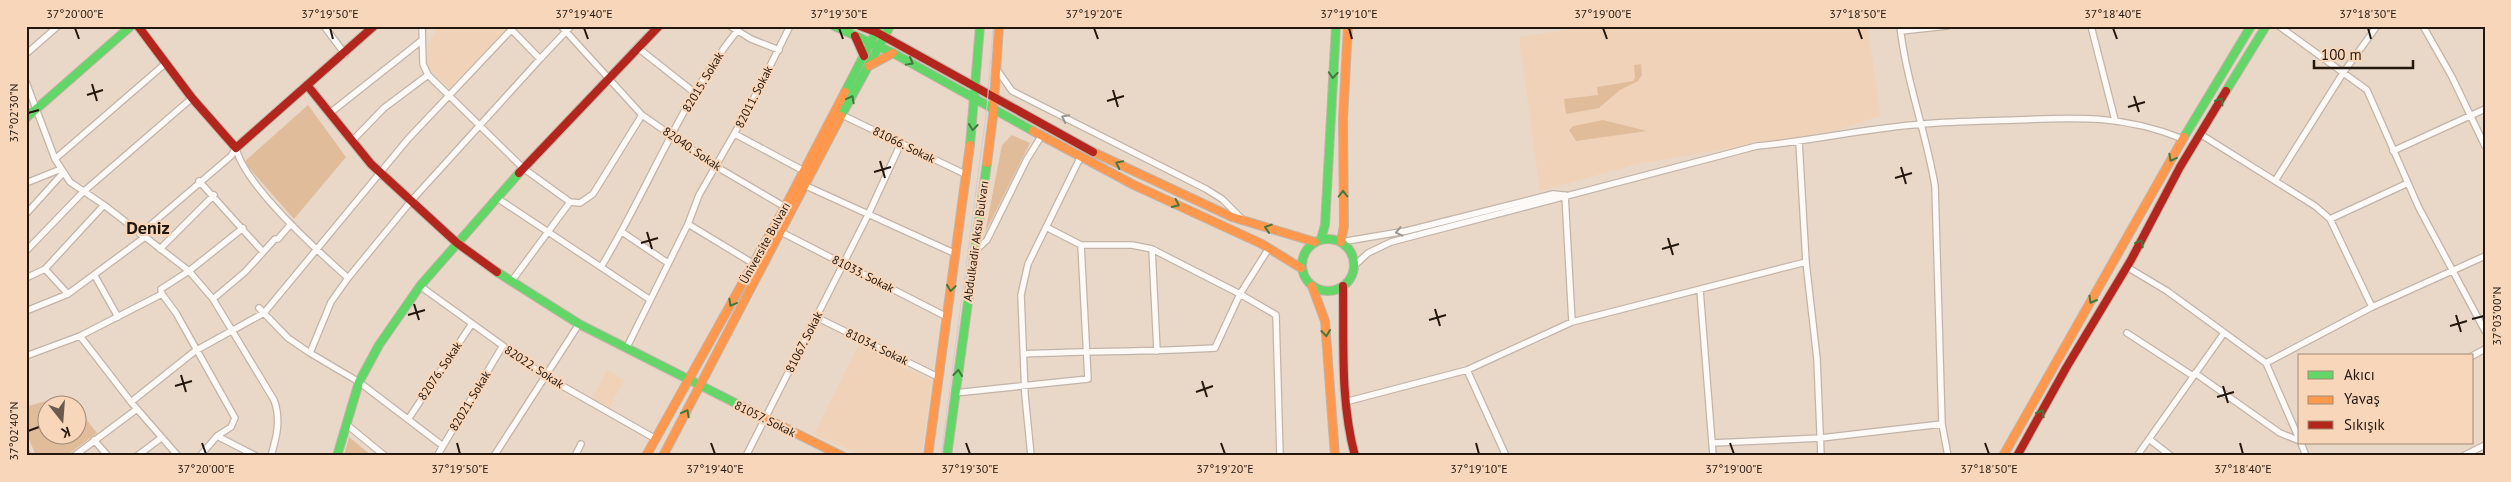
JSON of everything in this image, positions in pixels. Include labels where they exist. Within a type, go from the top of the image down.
[{"type":"main road","points":[[26,118],[131,26]]},
{"type":"main road","points":[[138,26],[192,98],[236,148],[345,54],[374,26]]},
{"type":"main road","points":[[338,456],[359,382],[379,345],[420,286],[523,168],[659,26]]},
{"type":"main road","points":[[834,26],[878,48],[893,53],[976,101],[1134,185],[1269,248],[1302,268]]},
{"type":"main road","points":[[860,26],[878,29],[884,37],[1079,145],[1208,207],[1242,220],[1318,240],[1332,239],[1341,242],[1348,248],[1354,266],[1349,280],[1343,286],[1328,291],[1312,286]]},
{"type":"main road","name":"Üniversite Bulvarı","points":[[663,456],[779,231],[890,26]]},
{"type":"main road","points":[[928,456],[976,101],[980,26]]},
{"type":"main road","name":"Abdulkadir Aksu Bulvarı","points":[[947,456],[995,97],[999,26]]},
{"type":"main road","points":[[1336,26],[1325,225],[1318,240],[1306,250],[1302,268],[1303,275],[1312,286],[1325,321],[1336,456]]},
{"type":"main road","points":[[1341,242],[1344,226],[1343,119],[1348,26]]},
{"type":"main road","points":[[2003,456],[2183,139],[2251,26]]},
{"type":"main road","points":[[2017,456],[2066,368],[2127,267],[2180,167],[2266,26]]},
{"type":"main road","name":"Üniversite Bulvarı","points":[[646,456],[654,438],[785,207],[878,29]]},
{"type":"main road","points":[[855,36],[864,56]]},
{"type":"main road","points":[[868,66],[893,53]]},
{"type":"main road","name":"81057. Sokak","points":[[307,85],[352,141],[381,172],[457,243],[511,282],[579,324],[627,347],[688,381],[765,420],[842,456]]},
{"type":"main road","points":[[1343,286],[1345,402],[1348,433],[1355,456]]},
{"type":"street","points":[[26,54],[58,26]]},
{"type":"street","points":[[324,26],[345,54]]},
{"type":"street","points":[[422,26],[423,64],[428,74],[523,168],[570,202],[580,204],[593,194],[642,115]]},
{"type":"street","name":"82040. Sokak","points":[[561,26],[642,115],[717,167],[785,207]]},
{"type":"street","points":[[310,353],[331,302],[348,278],[412,200],[571,26]]},
{"type":"street","points":[[730,26],[779,50]]},
{"type":"street","name":"82011. Sokak","points":[[627,347],[649,299],[688,224],[699,195],[735,134],[790,26]]},
{"type":"street","points":[[1947,26],[1901,29],[1912,94],[1922,124],[1935,186],[1942,424],[1948,456]]},
{"type":"street","points":[[2091,26],[2115,120]]},
{"type":"street","points":[[2279,26],[2367,90],[2408,183],[2485,331]]},
{"type":"street","points":[[2275,181],[2343,73],[2377,26]]},
{"type":"street","points":[[2423,26],[2452,77],[2485,146]]},
{"type":"street","points":[[131,402],[197,350],[232,331],[262,310],[408,139],[510,28],[540,60]]},
{"type":"street","name":"82015. Sokak","points":[[600,267],[622,232],[694,93],[721,51],[737,31]]},
{"type":"street","points":[[330,113],[421,41]]},
{"type":"street","points":[[638,48],[694,93]]},
{"type":"street","points":[[55,159],[166,63]]},
{"type":"street","points":[[997,69],[1001,79],[1012,91],[1206,189],[1222,199],[1242,220]]},
{"type":"street","points":[[352,141],[384,108],[428,74]]},
{"type":"street","points":[[26,82],[55,159],[70,182],[82,193],[104,205],[189,271],[213,299],[274,400],[278,413],[277,436],[271,456]]},
{"type":"street","points":[[26,251],[82,193],[192,98]]},
{"type":"street","points":[[2394,151],[2485,109]]},
{"type":"street","name":"81066. Sokak","points":[[842,115],[967,175]]},
{"type":"street","points":[[1354,266],[1368,252],[1390,242],[1757,146],[1799,142],[1922,124],[2070,117],[2115,120],[2156,128],[2183,139]]},
{"type":"street","points":[[735,134],[804,171]]},
{"type":"street","points":[[2200,134],[2315,206],[2330,219],[2372,307]]},
{"type":"street","points":[[975,251],[987,240],[1027,159],[1042,135]]},
{"type":"street","points":[[1799,142],[1806,262],[1817,359],[1821,456]]},
{"type":"street","name":"81067. Sokak","points":[[746,456],[868,214],[901,143]]},
{"type":"street","points":[[26,311],[68,294],[95,276],[143,235],[200,181],[231,156],[236,148]]},
{"type":"street","points":[[236,148],[238,159],[268,198],[293,226],[348,278]]},
{"type":"street","points":[[1031,456],[1021,295],[1028,264],[1081,156]]},
{"type":"street","points":[[26,183],[62,171]]},
{"type":"street","points":[[26,214],[62,171]]},
{"type":"street","points":[[200,181],[263,252]]},
{"type":"street","points":[[2330,219],[2408,183]]},
{"type":"street","points":[[804,185],[956,254]]},
{"type":"street","points":[[1341,242],[1406,231],[1553,194],[1565,196]]},
{"type":"street","points":[[160,249],[214,195]]},
{"type":"street","points":[[1565,196],[1572,322]]},
{"type":"street","points":[[497,198],[649,299]]},
{"type":"street","points":[[511,282],[570,202]]},
{"type":"street","points":[[26,278],[45,269],[104,205]]},
{"type":"street","points":[[688,224],[754,264]]},
{"type":"street","points":[[213,299],[246,272],[263,252],[267,244],[274,239],[278,239],[290,226],[293,226]]},
{"type":"street","points":[[1046,227],[1081,245],[1132,245],[1152,249],[1240,294],[1276,316],[1280,456]]},
{"type":"street","points":[[200,456],[217,436],[228,431],[235,418],[197,350],[162,294],[161,289],[189,271],[243,228]]},
{"type":"street","name":"81033. Sokak","points":[[779,231],[947,317]]},
{"type":"street","points":[[622,232],[668,263]]},
{"type":"street","points":[[955,393],[1088,378],[1081,245]]},
{"type":"street","points":[[1024,354],[1127,353],[1215,348],[1240,294],[1269,248]]},
{"type":"street","points":[[1152,249],[1156,351]]},
{"type":"street","points":[[2266,363],[2372,307],[2454,272],[2485,256]]},
{"type":"street","points":[[1345,402],[1467,370],[1572,322],[1806,262]]},
{"type":"street","points":[[2127,267],[2167,291],[2266,363],[2298,437]]},
{"type":"street","points":[[45,269],[68,294]]},
{"type":"street","points":[[95,276],[118,317]]},
{"type":"street","name":"82022. Sokak","points":[[420,286],[502,347],[545,376],[654,438]]},
{"type":"street","points":[[1700,290],[1713,456]]},
{"type":"street","points":[[26,356],[80,336],[162,294]]},
{"type":"street","points":[[262,310],[288,338],[359,382],[409,418],[443,446]]},
{"type":"street","name":"81034. Sokak","points":[[816,317],[938,378]]},
{"type":"street","points":[[494,456],[579,324]]},
{"type":"street","name":"82076. Sokak","points":[[409,418],[472,325]]},
{"type":"street","points":[[2128,333],[2280,433],[2298,441]]},
{"type":"street","points":[[2137,456],[2224,333]]},
{"type":"street","points":[[80,336],[131,402],[178,456]]},
{"type":"street","name":"82021. Sokak","points":[[436,456],[502,347]]},
{"type":"street","points":[[1467,370],[1506,456]]},
{"type":"street","points":[[74,456],[137,409]]},
{"type":"street","points":[[346,424],[386,456]]},
{"type":"street","points":[[1712,444],[1821,438],[1942,424]]},
{"type":"street","points":[[217,436],[256,456]]},
{"type":"street","points":[[137,456],[161,438]]},
{"type":"street","points":[[2148,439],[2171,456]]},
{"type":"street","points":[[94,440],[108,456]]},
{"type":"street","points":[[574,456],[581,444]]},
{"type":"street","points":[[2301,444],[2306,456]]},
{"type":"street","points":[[2463,456],[2485,445]]},
{"type":"street","points":[[26,452],[28,456]]},
{"type":"shaded area","points":[[437,26],[500,26],[505,32],[452,91],[425,65],[428,46]]},
{"type":"shaded area","points":[[1592,26],[1868,26],[1880,116],[1838,130],[1637,164],[1540,191],[1519,37]]},
{"type":"shaded area","points":[[1641,64],[1642,75],[1638,81],[1620,90],[1599,108],[1566,114],[1564,99],[1598,95],[1597,87],[1633,81],[1635,78],[1634,65]]},
{"type":"shaded area","points":[[308,105],[346,157],[294,219],[244,162]]},
{"type":"shaded area","points":[[1603,120],[1647,131],[1576,141],[1569,130],[1573,126]]},
{"type":"shaded area","points":[[1012,135],[1030,143],[985,233],[1002,145]]},
{"type":"shaded area","points":[[859,344],[932,381],[921,456],[863,456],[814,434]]},
{"type":"shaded area","points":[[607,370],[624,380],[609,409],[592,399]]},
{"type":"shaded area","points":[[38,403],[38,444],[82,444],[66,456],[36,456],[26,432],[26,407]]},
{"type":"shaded area","points":[[88,422],[97,433],[88,440]]},
{"type":"shaded area","points":[[349,437],[372,456],[344,456]]},
{"type":"tram line","points":[[941,456],[987,107],[993,26]]},
{"type":"traffic: fast","points":[[26,118],[131,26]]},
{"type":"traffic: fast","points":[[834,26],[893,53],[1033,131]]},
{"type":"traffic: fast","points":[[845,92],[879,26]]},
{"type":"traffic: fast","points":[[841,116],[890,26]]},
{"type":"traffic: fast","points":[[970,145],[980,26]]},
{"type":"traffic: fast","points":[[1321,239],[1325,225],[1336,26]]},
{"type":"traffic: fast","points":[[2184,137],[2251,26]]},
{"type":"traffic: fast","points":[[2226,91],[2266,26]]},
{"type":"traffic: fast","points":[[947,456],[987,163]]},
{"type":"traffic: fast","points":[[337,456],[359,382],[379,345],[420,286],[519,173]]},
{"type":"traffic: fast","points":[[1323,239],[1333,239],[1342,243],[1350,251],[1354,265],[1350,279],[1342,287],[1333,291],[1323,291],[1314,287],[1306,279],[1302,270],[1302,260],[1306,251],[1314,243],[1323,239]]},
{"type":"traffic: fast","points":[[497,272],[579,324],[757,414]]},
{"type":"traffic: slow","points":[[987,163],[993,116],[999,26]]},
{"type":"traffic: slow","points":[[1341,242],[1344,226],[1343,119],[1348,26]]},
{"type":"traffic: slow","points":[[869,66],[893,53]]},
{"type":"traffic: slow","points":[[646,456],[785,207],[845,92]]},
{"type":"traffic: slow","points":[[663,456],[841,116]]},
{"type":"traffic: slow","points":[[1033,131],[1134,185],[1262,244],[1301,268]]},
{"type":"traffic: slow","points":[[2003,456],[2184,137]]},
{"type":"traffic: slow","points":[[928,456],[970,145]]},
{"type":"traffic: slow","points":[[1093,152],[1232,217],[1315,242]]},
{"type":"traffic: slow","points":[[1312,286],[1325,321],[1335,456]]},
{"type":"traffic: slow","points":[[757,414],[842,456]]},
{"type":"traffic: jam","points":[[138,26],[192,98],[236,148],[374,26]]},
{"type":"traffic: jam","points":[[519,173],[659,26]]},
{"type":"traffic: jam","points":[[860,26],[876,32],[1093,152]]},
{"type":"traffic: jam","points":[[855,36],[864,56]]},
{"type":"traffic: jam","points":[[307,85],[371,164],[457,243],[497,272]]},
{"type":"traffic: jam","points":[[2017,456],[2066,368],[2131,260],[2180,167],[2226,91]]},
{"type":"traffic: jam","points":[[1343,286],[1345,393],[1350,435],[1355,456]]},
{"type":"district","name":"Deniz","points":[[148,228]]}]
